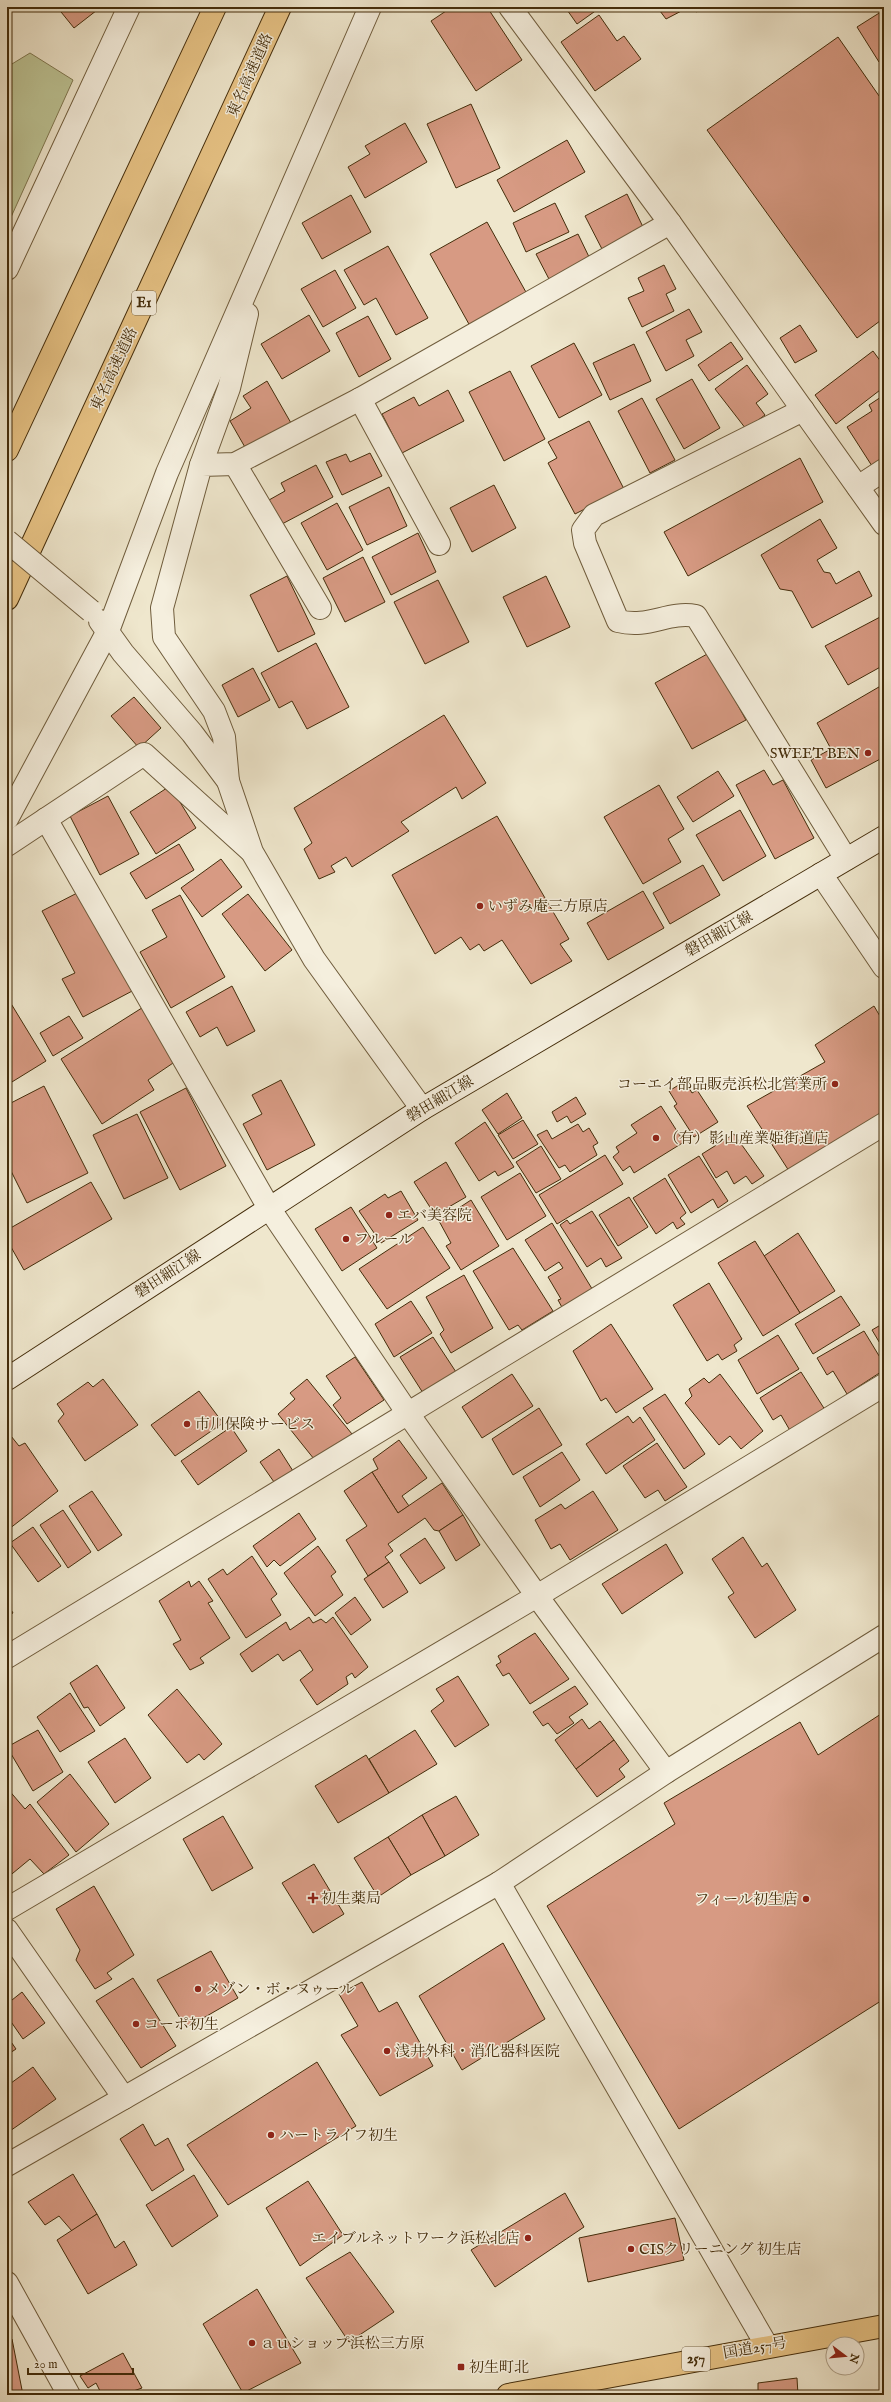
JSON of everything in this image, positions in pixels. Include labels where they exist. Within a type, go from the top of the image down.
[{"type":"highway","points":[[7,450],[215,7]]},
{"type":"highway","name":"東名高速道路","points":[[7,599],[280,7]]},
{"type":"highway","name":"国道257号","points":[[508,2395],[767,2346],[884,2326]]},
{"type":"street","points":[[7,269],[129,7]]},
{"type":"street","points":[[7,819],[108,631],[167,473],[370,7]]},
{"type":"street","points":[[510,7],[670,223],[884,524]]},
{"type":"street","points":[[201,465],[235,464],[360,399],[670,223]]},
{"type":"street","points":[[249,283],[250,302],[230,388],[201,465],[162,608],[164,638],[217,718],[224,737],[228,781],[252,852],[314,959],[422,1109]]},
{"type":"street","points":[[360,399],[439,544]]},
{"type":"street","points":[[803,410],[594,515],[583,530],[585,543],[618,621],[632,625],[681,614],[696,616],[846,860]]},
{"type":"street","points":[[235,464],[320,608]]},
{"type":"street","points":[[858,487],[884,470]]},
{"type":"street","points":[[7,541],[91,611],[124,653],[192,733],[228,781]]},
{"type":"street","points":[[7,845],[144,754],[252,852]]},
{"type":"street","points":[[46,819],[269,1208],[409,1415],[537,1596],[666,1772]]},
{"type":"street","name":"磐田細江線","points":[[7,1379],[422,1109],[884,837]]},
{"type":"street","points":[[821,874],[884,967]]},
{"type":"street","points":[[7,1657],[409,1415],[884,1124]]},
{"type":"street","points":[[7,1908],[537,1596],[884,1385]]},
{"type":"street","points":[[7,2165],[499,1883],[666,1772],[884,1636]]},
{"type":"street","points":[[499,1883],[767,2346]]},
{"type":"street","points":[[7,1930],[124,2098]]},
{"type":"street","points":[[7,2283],[69,2395]]},
{"type":"green space","points":[[30,53],[73,80],[7,226],[7,67]]},
{"type":"building","points":[[57,7],[101,7],[74,28]]},
{"type":"building","points":[[452,7],[487,7],[522,60],[476,91],[431,21]]},
{"type":"building","points":[[565,7],[601,7],[577,24]]},
{"type":"building","points":[[657,7],[689,7],[666,19]]},
{"type":"building","points":[[691,7],[704,7],[696,12]]},
{"type":"building","points":[[884,10],[884,59],[879,62],[857,27]]},
{"type":"building","points":[[599,15],[617,41],[624,36],[641,59],[595,91],[561,42]]},
{"type":"building","points":[[838,37],[884,103],[884,318],[857,338],[707,130]]},
{"type":"building","points":[[471,104],[500,168],[456,188],[427,124]]},
{"type":"building","points":[[405,123],[427,162],[365,198],[348,167],[370,154],[365,146]]},
{"type":"building","points":[[567,140],[585,172],[514,212],[497,180]]},
{"type":"building","points":[[627,194],[644,229],[603,251],[585,216]]},
{"type":"building","points":[[351,195],[371,232],[322,259],[302,223]]},
{"type":"building","points":[[555,203],[569,232],[526,252],[513,223]]},
{"type":"building","points":[[487,222],[527,294],[470,326],[430,254]]},
{"type":"building","points":[[578,234],[591,261],[550,281],[536,254]]},
{"type":"building","points":[[388,246],[428,318],[396,335],[376,298],[364,305],[344,270]]},
{"type":"building","points":[[664,265],[676,289],[666,294],[674,311],[642,327],[628,298],[644,291],[638,278]]},
{"type":"building","points":[[335,270],[356,308],[323,327],[301,289]]},
{"type":"building","points":[[689,309],[702,332],[686,340],[694,356],[666,371],[646,332]]},
{"type":"building","points":[[309,315],[330,351],[282,379],[261,344]]},
{"type":"building","points":[[368,316],[391,359],[359,377],[336,333]]},
{"type":"building","points":[[800,325],[817,351],[795,363],[780,338]]},
{"type":"building","points":[[731,342],[743,359],[709,381],[698,365]]},
{"type":"building","points":[[574,343],[602,395],[559,418],[531,366]]},
{"type":"building","points":[[634,344],[651,381],[610,400],[593,363]]},
{"type":"building","points":[[873,351],[884,366],[884,387],[836,424],[815,395]]},
{"type":"building","points":[[747,365],[768,394],[756,403],[765,415],[746,429],[715,389]]},
{"type":"building","points":[[510,371],[545,439],[504,461],[469,392]]},
{"type":"building","points":[[692,379],[720,428],[684,449],[656,399]]},
{"type":"building","points":[[267,381],[291,423],[246,449],[230,421],[251,408],[243,396]]},
{"type":"building","points":[[448,390],[464,421],[402,453],[382,414],[414,397],[419,406]]},
{"type":"building","points":[[884,395],[884,458],[872,466],[847,427],[872,411],[869,405]]},
{"type":"building","points":[[642,398],[675,460],[650,473],[618,411]]},
{"type":"building","points":[[589,421],[624,489],[575,514],[548,463],[557,458],[548,442]]},
{"type":"building","points":[[370,453],[382,476],[342,495],[326,462],[346,454],[350,462]]},
{"type":"building","points":[[800,458],[823,502],[688,576],[664,532]]},
{"type":"building","points":[[316,465],[333,497],[282,524],[269,500],[285,491],[281,483]]},
{"type":"building","points":[[494,485],[516,528],[472,552],[450,508]]},
{"type":"building","points":[[389,487],[407,526],[367,545],[349,507]]},
{"type":"building","points":[[337,503],[363,550],[327,570],[301,523]]},
{"type":"building","points":[[820,519],[837,548],[817,560],[824,572],[830,573],[836,584],[859,571],[872,596],[812,628],[792,591],[780,589],[761,555]]},
{"type":"building","points":[[418,533],[436,572],[391,595],[372,557]]},
{"type":"building","points":[[363,557],[385,602],[345,622],[323,578]]},
{"type":"building","points":[[287,576],[315,634],[278,652],[250,595]]},
{"type":"building","points":[[546,576],[570,627],[527,647],[503,597]]},
{"type":"building","points":[[438,580],[469,642],[425,664],[394,602]]},
{"type":"building","points":[[882,616],[884,620],[884,665],[848,685],[825,646]]},
{"type":"building","points":[[316,643],[349,707],[307,729],[292,701],[279,708],[261,673]]},
{"type":"building","points":[[709,653],[746,720],[692,749],[655,683]]},
{"type":"building","points":[[253,668],[270,700],[238,717],[222,685]]},
{"type":"building","points":[[884,684],[884,757],[826,788],[811,760],[831,749],[817,723]]},
{"type":"building","points":[[134,697],[161,728],[139,748],[111,716]]},
{"type":"building","points":[[444,715],[486,783],[462,799],[456,787],[401,822],[409,831],[352,867],[346,857],[331,866],[335,872],[319,879],[304,849],[312,843],[294,808]]},
{"type":"building","points":[[764,770],[773,785],[783,780],[814,838],[775,859],[736,785]]},
{"type":"building","points":[[718,771],[734,796],[693,822],[677,797]]},
{"type":"building","points":[[659,785],[684,829],[668,839],[681,862],[643,884],[604,817]]},
{"type":"building","points":[[170,786],[196,828],[156,854],[130,812]]},
{"type":"building","points":[[108,796],[139,854],[100,875],[70,816]]},
{"type":"building","points":[[740,810],[766,856],[723,881],[696,835]]},
{"type":"building","name":"いずみ庵三方原店","points":[[497,816],[569,939],[560,944],[572,961],[531,984],[502,940],[484,951],[479,944],[470,950],[461,937],[435,954],[392,875]]},
{"type":"building","points":[[179,844],[194,870],[146,899],[130,873]]},
{"type":"building","points":[[221,859],[242,887],[202,917],[181,888]]},
{"type":"building","points":[[703,865],[720,895],[670,924],[653,893]]},
{"type":"building","points":[[83,890],[136,989],[83,1017],[62,979],[75,973],[42,911]]},
{"type":"building","points":[[643,891],[664,928],[608,960],[587,923]]},
{"type":"building","points":[[248,894],[292,950],[265,971],[222,914]]},
{"type":"building","points":[[180,895],[225,977],[171,1008],[140,952],[167,937],[152,910]]},
{"type":"building","points":[[232,986],[255,1031],[227,1046],[217,1027],[200,1037],[186,1012]]},
{"type":"building","points":[[7,997],[46,1061],[7,1085]]},
{"type":"building","points":[[145,1006],[179,1059],[148,1080],[154,1090],[102,1124],[61,1059]]},
{"type":"building","name":"コーエイ部品販売浜松北営業所","points":[[874,1006],[884,1023],[884,1112],[789,1171],[747,1106],[825,1062],[815,1045]]},
{"type":"building","points":[[69,1016],[83,1038],[53,1056],[40,1033]]},
{"type":"building","points":[[281,1080],[315,1145],[267,1170],[243,1124],[262,1114],[252,1095]]},
{"type":"building","points":[[685,1081],[692,1093],[697,1090],[718,1122],[694,1137],[674,1106],[677,1104],[669,1091]]},
{"type":"building","points":[[44,1086],[88,1173],[27,1203],[7,1163],[7,1105]]},
{"type":"building","points":[[186,1088],[226,1166],[180,1190],[140,1112]]},
{"type":"building","points":[[507,1093],[522,1118],[498,1134],[482,1110]]},
{"type":"building","points":[[576,1097],[586,1114],[571,1123],[567,1116],[557,1122],[552,1112]]},
{"type":"building","name":"（有）影山産業姫街道店","points":[[661,1106],[684,1142],[634,1173],[630,1166],[623,1171],[613,1157],[619,1152],[616,1147],[637,1133],[631,1125]]},
{"type":"building","points":[[137,1114],[168,1178],[124,1199],[93,1135]]},
{"type":"building","points":[[523,1120],[538,1144],[513,1159],[498,1135]]},
{"type":"building","points":[[485,1122],[514,1167],[498,1176],[495,1171],[479,1181],[455,1143]]},
{"type":"building","points":[[578,1124],[583,1132],[589,1128],[598,1143],[593,1146],[597,1155],[570,1172],[565,1165],[559,1168],[537,1135],[547,1130],[552,1139]]},
{"type":"building","points":[[734,1134],[764,1176],[752,1184],[746,1176],[734,1184],[727,1171],[716,1178],[702,1154]]},
{"type":"building","points":[[541,1146],[561,1179],[536,1193],[516,1162]]},
{"type":"building","points":[[605,1155],[623,1184],[557,1224],[539,1195]]},
{"type":"building","points":[[699,1156],[728,1201],[718,1208],[713,1199],[691,1213],[668,1175]]},
{"type":"building","points":[[446,1162],[466,1197],[435,1215],[414,1182]]},
{"type":"building","points":[[520,1173],[546,1216],[507,1240],[481,1197]]},
{"type":"building","points":[[665,1178],[686,1213],[680,1218],[685,1224],[677,1229],[673,1222],[656,1234],[633,1198]]},
{"type":"building","points":[[91,1182],[112,1219],[24,1270],[7,1240],[7,1230]]},
{"type":"building","name":"エバ美容院","points":[[401,1191],[418,1220],[381,1243],[359,1211],[385,1194],[388,1198]]},
{"type":"building","points":[[629,1197],[648,1227],[618,1246],[599,1215]]},
{"type":"building","points":[[471,1200],[499,1246],[461,1270],[446,1246],[451,1243],[439,1221]]},
{"type":"building","name":"フルール","points":[[351,1207],[377,1248],[342,1271],[315,1229]]},
{"type":"building","points":[[592,1211],[622,1258],[606,1267],[601,1258],[587,1267],[560,1225],[567,1220],[570,1224]]},
{"type":"building","points":[[552,1223],[594,1292],[564,1311],[558,1300],[561,1299],[548,1277],[563,1268],[559,1262],[545,1271],[525,1240]]},
{"type":"building","points":[[423,1227],[450,1268],[387,1309],[359,1269]]},
{"type":"building","points":[[798,1233],[835,1291],[800,1313],[764,1256]]},
{"type":"building","points":[[755,1241],[800,1313],[763,1336],[718,1263]]},
{"type":"building","points":[[513,1248],[553,1311],[522,1330],[518,1325],[509,1330],[473,1271]]},
{"type":"building","points":[[464,1275],[493,1328],[451,1353],[440,1334],[444,1330],[426,1297]]},
{"type":"building","points":[[709,1283],[742,1339],[734,1345],[737,1351],[722,1360],[718,1354],[707,1361],[673,1305]]},
{"type":"building","points":[[841,1296],[860,1325],[813,1354],[795,1324]]},
{"type":"building","points":[[411,1301],[432,1333],[394,1357],[375,1324]]},
{"type":"building","points":[[884,1323],[884,1350],[872,1330]]},
{"type":"building","points":[[611,1324],[653,1389],[616,1413],[606,1398],[601,1401],[573,1351]]},
{"type":"building","points":[[864,1331],[884,1364],[884,1370],[847,1394],[833,1371],[827,1375],[817,1358]]},
{"type":"building","points":[[778,1335],[799,1369],[757,1394],[738,1360]]},
{"type":"building","points":[[433,1337],[456,1372],[423,1393],[400,1357]]},
{"type":"building","points":[[355,1357],[384,1400],[347,1424],[333,1405],[341,1398],[326,1376]]},
{"type":"building","points":[[801,1372],[827,1413],[792,1434],[781,1415],[773,1420],[760,1398]]},
{"type":"building","points":[[512,1374],[533,1406],[482,1438],[462,1407]]},
{"type":"building","points":[[720,1374],[763,1431],[741,1449],[730,1436],[719,1445],[685,1403],[692,1396],[689,1389],[704,1378],[709,1383]]},
{"type":"building","points":[[103,1379],[138,1425],[85,1461],[58,1421],[64,1414],[57,1404],[88,1382],[93,1387]]},
{"type":"building","points":[[307,1379],[352,1434],[318,1464],[278,1414],[295,1399],[290,1393]]},
{"type":"building","name":"市川保険サービス","points":[[199,1391],[223,1423],[175,1456],[151,1425]]},
{"type":"building","points":[[665,1394],[705,1454],[684,1469],[643,1408]]},
{"type":"building","points":[[539,1408],[562,1445],[513,1475],[492,1439]]},
{"type":"building","points":[[628,1416],[633,1423],[640,1417],[655,1440],[606,1474],[586,1444]]},
{"type":"building","points":[[231,1427],[247,1451],[198,1485],[181,1461]]},
{"type":"building","points":[[7,1431],[19,1446],[25,1443],[58,1491],[9,1529]]},
{"type":"building","points":[[399,1440],[427,1478],[402,1496],[409,1506],[398,1513],[372,1472],[378,1469],[373,1459]]},
{"type":"building","points":[[657,1443],[687,1487],[665,1501],[658,1490],[645,1498],[623,1466]]},
{"type":"building","points":[[279,1449],[293,1471],[274,1482],[260,1462]]},
{"type":"building","points":[[562,1452],[580,1480],[540,1507],[523,1477]]},
{"type":"building","points":[[372,1472],[398,1513],[442,1483],[463,1515],[439,1531],[434,1530],[425,1518],[388,1544],[393,1551],[385,1557],[389,1562],[368,1576],[346,1540],[367,1526],[344,1491]]},
{"type":"building","points":[[92,1491],[122,1535],[98,1551],[69,1506]]},
{"type":"building","points":[[593,1491],[618,1530],[570,1560],[560,1544],[551,1549],[535,1520],[561,1504],[565,1509]]},
{"type":"building","points":[[63,1510],[91,1552],[68,1568],[40,1525]]},
{"type":"building","points":[[299,1513],[316,1539],[280,1566],[274,1560],[267,1567],[253,1546]]},
{"type":"building","points":[[463,1515],[480,1545],[456,1561],[439,1531]]},
{"type":"building","points":[[33,1527],[61,1566],[38,1582],[10,1543]]},
{"type":"building","points":[[743,1537],[762,1567],[767,1563],[796,1610],[755,1638],[728,1597],[734,1593],[712,1559]]},
{"type":"building","points":[[425,1538],[445,1568],[420,1584],[400,1555]]},
{"type":"building","points":[[666,1544],[683,1573],[622,1614],[602,1584]]},
{"type":"building","points":[[318,1546],[336,1572],[331,1576],[343,1595],[315,1616],[284,1573]]},
{"type":"building","points":[[252,1556],[277,1594],[271,1599],[281,1615],[246,1638],[208,1579],[223,1569],[227,1575]]},
{"type":"building","points":[[389,1562],[408,1592],[383,1608],[364,1579]]},
{"type":"building","points":[[189,1581],[191,1587],[199,1581],[213,1601],[208,1603],[230,1638],[200,1658],[204,1663],[190,1670],[173,1644],[181,1640],[159,1601]]},
{"type":"building","points":[[355,1597],[371,1620],[351,1635],[335,1613]]},
{"type":"building","points":[[7,1603],[13,1613],[7,1616]]},
{"type":"building","points":[[309,1617],[313,1623],[321,1619],[326,1623],[333,1617],[368,1667],[355,1678],[352,1673],[346,1677],[348,1684],[317,1705],[300,1680],[313,1670],[300,1650],[283,1661],[278,1654],[252,1672],[240,1654],[286,1622],[290,1630]]},
{"type":"building","points":[[535,1633],[569,1679],[530,1704],[509,1673],[503,1676],[496,1665],[501,1662],[498,1656]]},
{"type":"building","points":[[97,1665],[125,1708],[100,1726],[88,1707],[84,1708],[70,1683]]},
{"type":"building","points":[[458,1676],[489,1725],[455,1747],[431,1711],[444,1701],[436,1689]]},
{"type":"building","points":[[575,1686],[588,1704],[569,1717],[574,1723],[557,1734],[548,1723],[543,1726],[533,1712]]},
{"type":"building","points":[[177,1689],[222,1744],[204,1760],[199,1754],[187,1763],[148,1715]]},
{"type":"building","points":[[70,1693],[95,1731],[60,1752],[37,1717]]},
{"type":"building","points":[[884,1712],[884,1999],[679,2129],[547,1906],[675,1824],[664,1803],[800,1722],[818,1755]]},
{"type":"building","points":[[582,1719],[589,1729],[600,1721],[614,1740],[576,1769],[555,1740]]},
{"type":"building","points":[[38,1730],[63,1772],[33,1791],[7,1747]]},
{"type":"building","points":[[415,1730],[437,1764],[389,1793],[369,1759]]},
{"type":"building","points":[[125,1738],[151,1778],[115,1803],[88,1762]]},
{"type":"building","points":[[614,1740],[629,1761],[619,1769],[625,1777],[597,1797],[576,1769]]},
{"type":"building","points":[[366,1755],[389,1793],[338,1823],[315,1786]]},
{"type":"building","points":[[70,1774],[109,1824],[76,1852],[37,1802]]},
{"type":"building","points":[[7,1788],[25,1809],[30,1804],[69,1855],[44,1874],[30,1859],[7,1878]]},
{"type":"building","points":[[456,1796],[479,1835],[445,1856],[422,1815]]},
{"type":"building","points":[[422,1815],[445,1856],[411,1875],[388,1837]]},
{"type":"building","points":[[223,1816],[253,1868],[212,1891],[183,1839]]},
{"type":"building","points":[[388,1837],[411,1875],[378,1897],[354,1858]]},
{"type":"building","name":"初生薬局","points":[[314,1864],[344,1914],[313,1933],[282,1883]]},
{"type":"building","points":[[94,1886],[134,1955],[107,1973],[112,1979],[95,1989],[76,1960],[80,1950],[56,1909]]},
{"type":"building","points":[[503,1943],[545,2019],[462,2070],[419,1996]]},
{"type":"building","name":"メゾン・ボ・ヌゥール","points":[[211,1951],[238,1998],[186,2028],[157,1980]]},
{"type":"building","name":"コーポ初生","points":[[133,1978],[176,2046],[141,2068],[96,2001]]},
{"type":"building","name":"浅井外科・消化器科医院","points":[[362,1982],[379,2012],[397,2002],[433,2066],[380,2096],[341,2035],[358,2026],[339,1994]]},
{"type":"building","points":[[22,1992],[45,2023],[23,2039],[7,2016],[7,2004]]},
{"type":"building","points":[[7,2036],[16,2049],[7,2055]]},
{"type":"building","name":"ハートライフ初生","points":[[317,2062],[356,2126],[228,2205],[187,2145]]},
{"type":"building","points":[[33,2067],[56,2099],[7,2133],[7,2086]]},
{"type":"building","points":[[143,2124],[155,2146],[168,2138],[184,2170],[152,2191],[120,2139]]},
{"type":"building","points":[[73,2174],[97,2214],[72,2231],[59,2216],[45,2225],[28,2202]]},
{"type":"building","points":[[194,2175],[218,2216],[172,2247],[146,2205]]},
{"type":"building","points":[[308,2181],[343,2235],[300,2266],[266,2208]]},
{"type":"building","name":"エイブルネットワーク浜松北店","points":[[565,2193],[584,2227],[495,2287],[471,2250]]},
{"type":"building","points":[[97,2214],[115,2248],[124,2241],[137,2265],[88,2294],[57,2240]]},
{"type":"building","name":"CISクリーニング 初生店","points":[[675,2218],[684,2260],[588,2282],[579,2238]]},
{"type":"building","points":[[350,2252],[394,2312],[349,2342],[306,2278]]},
{"type":"building","name":"ａｕショップ浜松三方原","points":[[257,2289],[301,2363],[243,2393],[203,2324]]},
{"type":"building","points":[[7,2339],[12,2339],[23,2395],[7,2395]]},
{"type":"building","points":[[123,2353],[142,2388],[122,2395],[102,2395],[96,2383],[88,2388],[80,2376]]},
{"type":"building","points":[[797,2378],[798,2395],[758,2395],[758,2383]]},
{"type":"place","name":"SWEET BEN","points":[[868,753]]},
{"type":"place","name":"いずみ庵三方原店","points":[[480,906]]},
{"type":"place","name":"コーエイ部品販売浜松北営業所","points":[[835,1084]]},
{"type":"place","name":"（有）影山産業姫街道店","points":[[656,1138]]},
{"type":"place","name":"エバ美容院","points":[[389,1215]]},
{"type":"place","name":"フルール","points":[[346,1239]]},
{"type":"place","name":"市川保険サービス","points":[[187,1424]]},
{"type":"place","name":"初生薬局","points":[[313,1898]]},
{"type":"place","name":"フィール初生店","points":[[806,1899]]},
{"type":"place","name":"メゾン・ボ・ヌゥール","points":[[198,1989]]},
{"type":"place","name":"コーポ初生","points":[[136,2024]]},
{"type":"place","name":"浅井外科・消化器科医院","points":[[387,2051]]},
{"type":"place","name":"ハートライフ初生","points":[[271,2135]]},
{"type":"place","name":"エイブルネットワーク浜松北店","points":[[528,2238]]},
{"type":"place","name":"CISクリーニング 初生店","points":[[631,2249]]},
{"type":"place","name":"ａｕショップ浜松三方原","points":[[252,2343]]},
{"type":"place","name":"初生町北","points":[[461,2367]]}]
